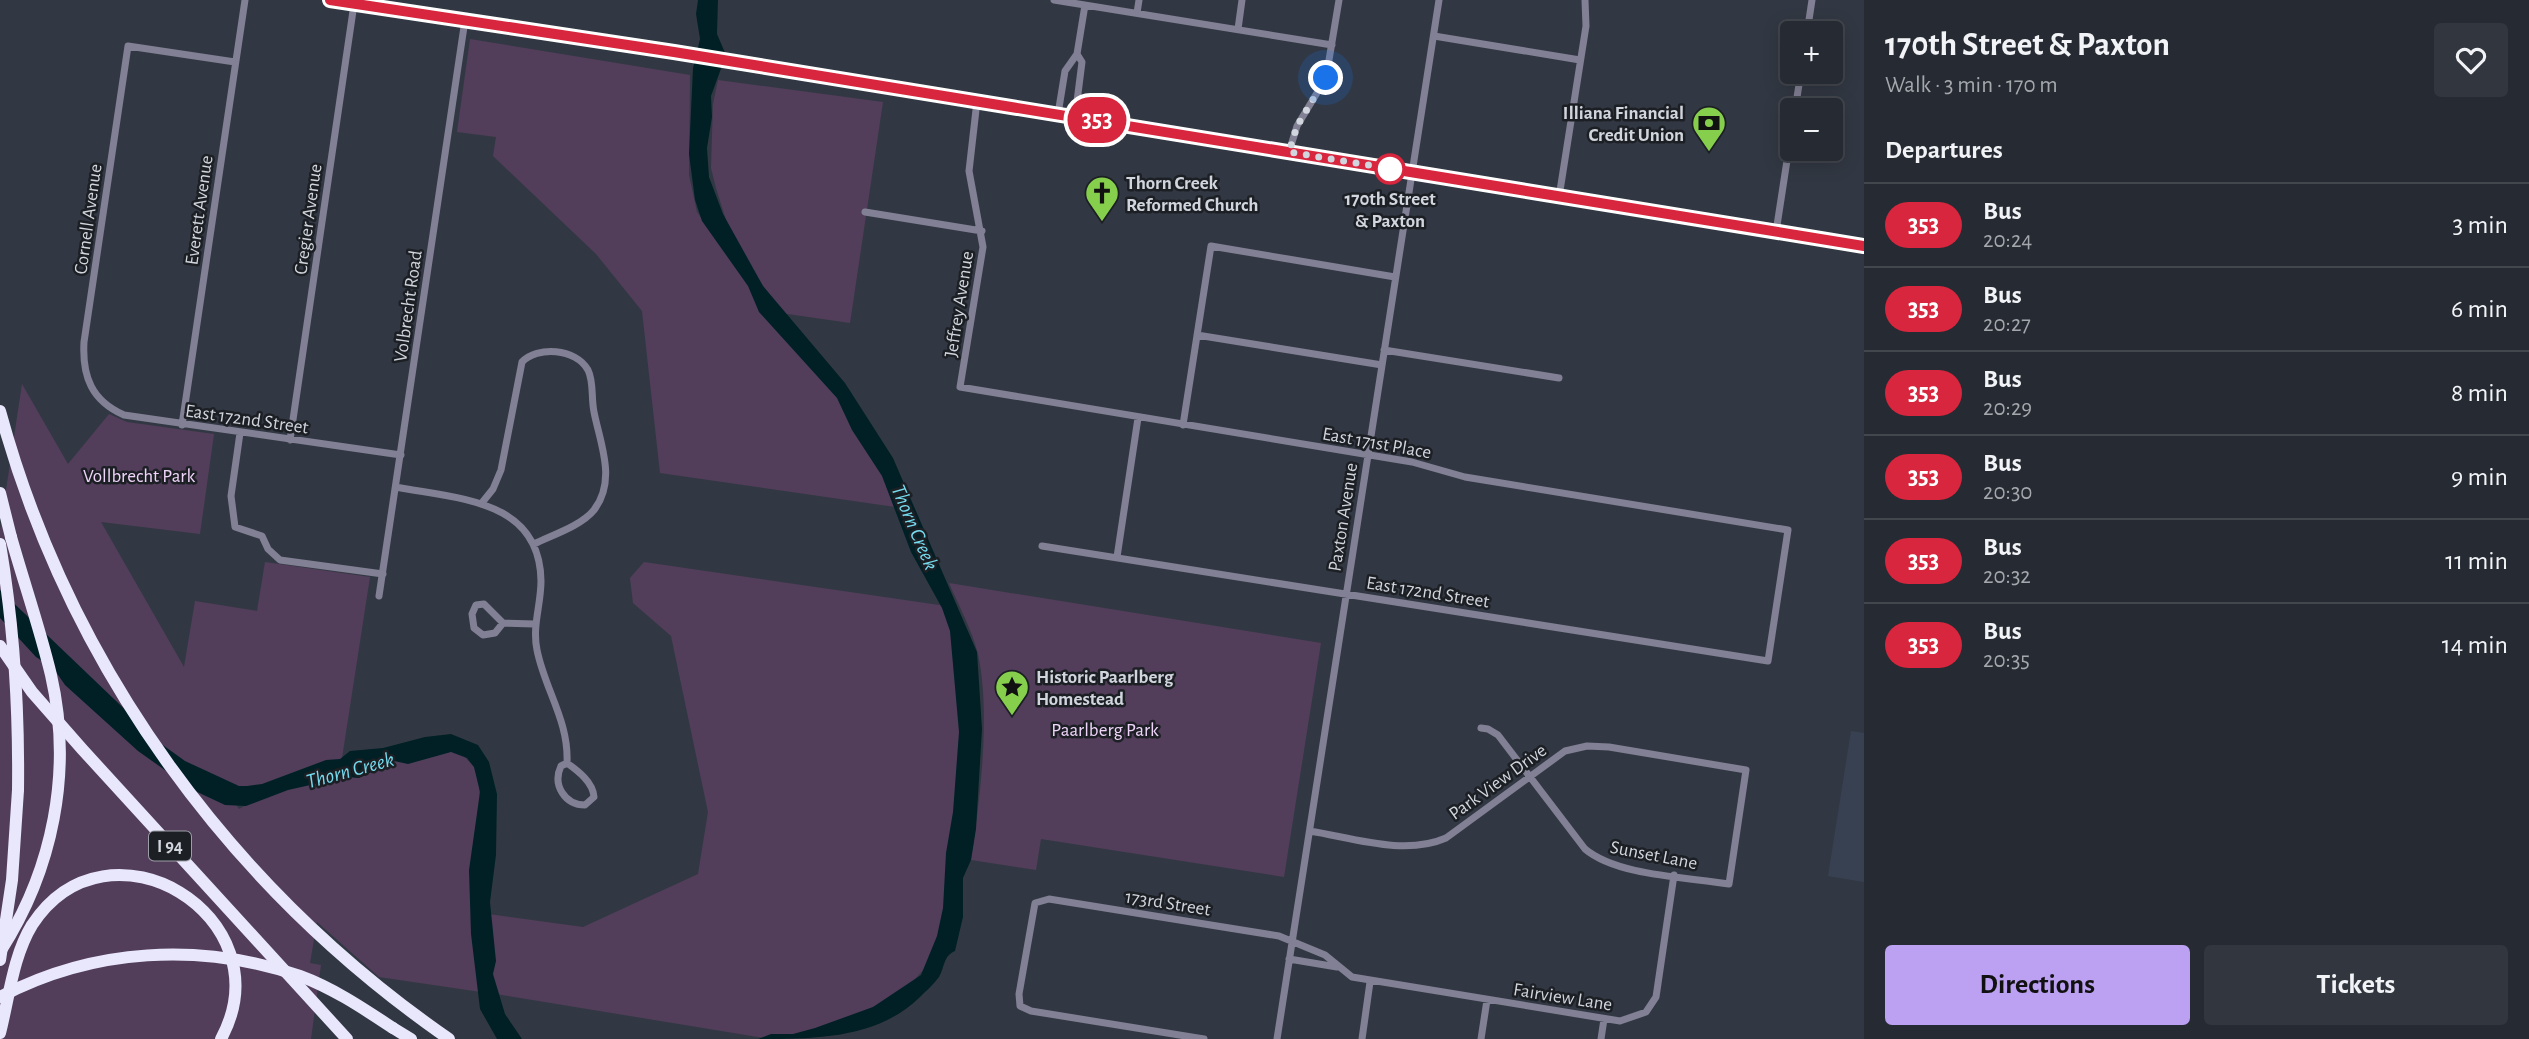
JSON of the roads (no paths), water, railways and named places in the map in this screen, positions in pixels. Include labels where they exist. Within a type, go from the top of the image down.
[{"type":"highway","name":"I 94","points":[[0,411],[29,502],[61,579],[119,693],[173,772],[225,839],[323,940],[373,982],[449,1039]]},
{"type":"highway","points":[[0,493],[51,675],[59,767],[52,830],[43,864],[22,917],[0,952]]},
{"type":"highway","points":[[0,544],[14,660],[18,790],[12,880],[0,960]]},
{"type":"highway","name":"I 94","points":[[0,646],[32,692],[73,740],[347,1039]]},
{"type":"highway","points":[[0,1033],[23,944],[41,913],[59,896],[81,884],[108,876],[134,875],[159,881],[189,896],[218,930],[229,952],[234,978],[234,1002],[221,1039]]},
{"type":"highway","points":[[0,997],[44,977],[88,963],[155,954],[190,954],[264,966],[302,977],[411,1039]]},
{"type":"street","name":"Everett Avenue","points":[[182,425],[245,0]]},
{"type":"street","points":[[329,0],[650,48],[1864,246]]},
{"type":"street","points":[[1054,0],[1332,45]]},
{"type":"street","points":[[1137,13],[1139,0]]},
{"type":"street","points":[[1238,29],[1242,0]]},
{"type":"street","points":[[1289,152],[1297,126],[1326,78],[1339,0]]},
{"type":"street","name":"Paxton Avenue","points":[[1277,1039],[1439,0]]},
{"type":"street","points":[[1559,197],[1586,26],[1585,0]]},
{"type":"street","points":[[1809,21],[1812,0]]},
{"type":"street","name":"Cregier Avenue","points":[[290,440],[354,4]]},
{"type":"street","points":[[1058,114],[1065,71],[1077,54],[1085,5]]},
{"type":"street","name":"Volbrecht Road","points":[[379,596],[465,20]]},
{"type":"street","points":[[1434,36],[1580,60]]},
{"type":"street","name":"Cornell Avenue","points":[[95,395],[85,372],[84,342],[128,47],[235,62]]},
{"type":"street","points":[[1075,117],[1082,62],[1077,54]]},
{"type":"street","name":"Jeffrey Avenue","points":[[960,387],[983,247],[968,160],[976,101]]},
{"type":"street","points":[[1776,232],[1787,161]]},
{"type":"street","points":[[865,212],[982,230]]},
{"type":"street","points":[[1183,425],[1211,246],[1395,277]]},
{"type":"street","points":[[1197,335],[1382,365]]},
{"type":"street","points":[[1384,350],[1559,378]]},
{"type":"street","points":[[481,503],[498,479],[512,424],[522,362],[541,351],[574,357],[587,369],[606,466],[604,487],[594,510],[534,544]]},
{"type":"street","name":"East 171st Place","points":[[960,387],[1368,455],[1424,465],[1465,477],[1788,530],[1769,661]]},
{"type":"street","name":"East 172nd Street","points":[[95,395],[124,415],[401,455]]},
{"type":"street","points":[[1116,557],[1138,418]]},
{"type":"street","points":[[240,432],[231,496],[235,527],[262,537],[268,549],[280,559],[383,574]]},
{"type":"street","points":[[396,487],[481,503],[513,518],[534,544],[541,582],[534,624],[538,658],[564,725],[566,763],[558,773],[565,798],[585,805],[594,797],[594,790],[589,782],[566,763]]},
{"type":"street","name":"East 172nd Street","points":[[1042,546],[1769,661]]},
{"type":"street","points":[[503,623],[495,633],[483,635],[474,628],[473,609],[476,605],[484,604],[503,623],[534,624]]},
{"type":"street","name":"Sunset Lane","points":[[1481,729],[1488,729],[1498,735],[1594,856],[1611,864],[1728,884]]},
{"type":"street","name":"Park View Drive","points":[[1310,831],[1402,846],[1437,842],[1565,751],[1597,746],[1746,769],[1728,884]]},
{"type":"street","name":"Fairview Lane","points":[[1292,941],[1325,955],[1352,977],[1370,982],[1604,1019],[1629,1020],[1646,1012],[1652,1004],[1674,875]]},
{"type":"street","name":"173rd Street","points":[[1204,1039],[1031,1011],[1020,1006],[1019,994],[1032,909],[1038,900],[1049,899],[1279,936],[1292,941]]},
{"type":"street","name":"Fairview Lane","points":[[1289,960],[1338,967]]},
{"type":"street","points":[[1362,1039],[1370,982]]},
{"type":"street","points":[[1482,1039],[1487,1000]]},
{"type":"street","points":[[1601,1039],[1604,1019]]},
{"type":"water","name":"Thorn Creek","points":[[698,0],[718,0],[717,34],[726,55],[711,96],[712,117],[707,148],[709,177],[723,214],[763,286],[845,383],[893,458],[977,652],[982,729],[976,829],[971,860],[963,878],[963,917],[955,951],[946,959],[935,982],[903,1011],[865,1029],[823,1037],[758,1039],[771,1034],[793,1034],[815,1028],[873,1007],[921,975],[937,936],[943,908],[959,732],[950,631],[942,608],[911,552],[882,476],[852,430],[837,398],[759,312],[748,286],[702,221],[695,200],[689,154],[693,68],[700,39],[696,14]]},
{"type":"water","name":"Thorn Creek","points":[[0,590],[160,743],[185,761],[239,786],[262,784],[326,760],[340,759],[350,751],[383,748],[425,737],[451,734],[478,745],[489,762],[497,794],[496,855],[490,902],[496,961],[493,974],[505,1014],[522,1039],[497,1039],[480,1009],[471,934],[469,870],[480,792],[474,767],[467,758],[451,752],[408,764],[394,761],[359,778],[346,777],[288,790],[246,806],[225,805],[193,790],[138,751],[65,685],[54,669],[36,657],[0,618]]},
{"type":"place","name":"Illiana Financial Credit Union","points":[[1709,153]]},
{"type":"place","name":"170th Street & Paxton","points":[[1390,169]]},
{"type":"place","name":"Thorn Creek Reformed Church","points":[[1102,223]]},
{"type":"place","name":"Historic Paarlberg Homestead","points":[[1012,717]]},
{"type":"park label","name":"Vollbrecht Park","points":[[139,475]]},
{"type":"park label","name":"Paarlberg Park","points":[[1105,729]]}]
